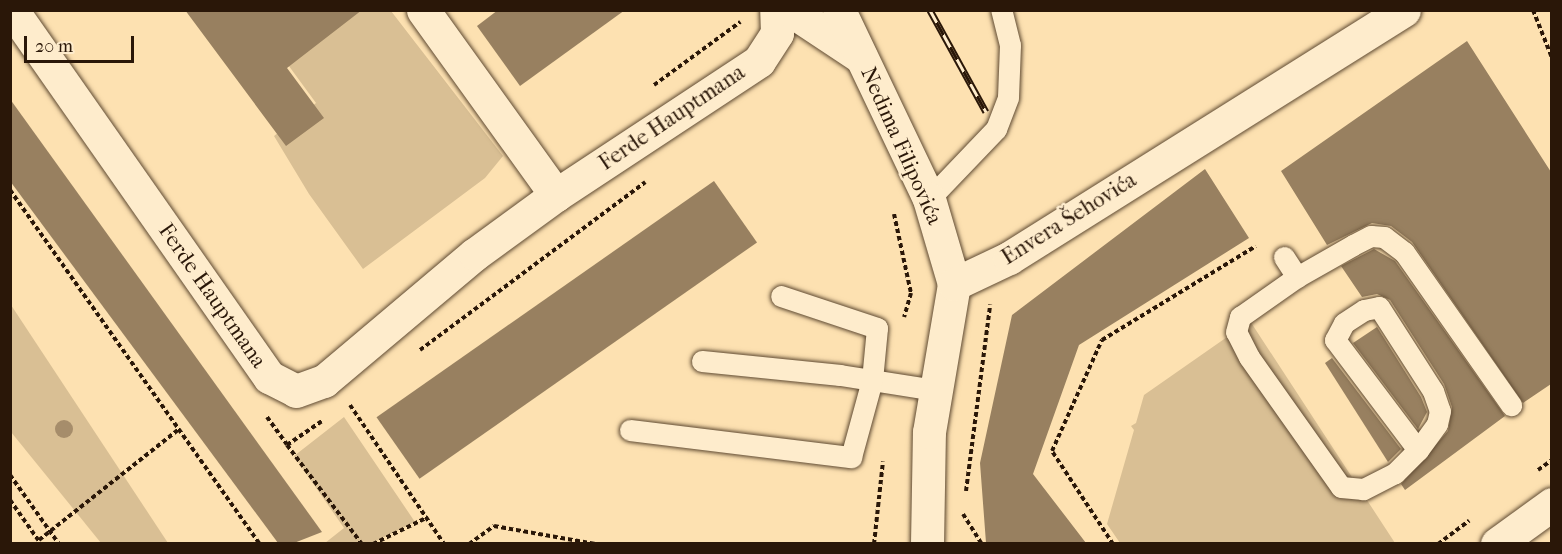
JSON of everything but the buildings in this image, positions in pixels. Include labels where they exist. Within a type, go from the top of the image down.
[{"type":"street","name":"Ferde Hauptmana","points":[[12,10],[269,377],[296,391],[324,381],[475,254],[556,195],[759,61],[777,33],[776,10]]},
{"type":"street","points":[[423,10],[556,195]]},
{"type":"street","points":[[790,10],[862,57]]},
{"type":"street","name":"Nedima Filipovića","points":[[839,10],[929,199],[954,284]]},
{"type":"street","name":"Envera Šehovića","points":[[954,284],[1009,258],[1404,10]]},
{"type":"street","points":[[927,543],[929,432],[954,284]]},
{"type":"street","points":[[1497,543],[1551,504]]},
{"type":"lane","points":[[929,199],[996,129],[1008,97],[1010,45],[1001,10]]},
{"type":"lane","points":[[1418,450],[1335,340],[1344,323],[1374,305],[1380,307],[1432,391],[1440,411],[1437,424],[1418,450],[1395,473],[1363,489],[1341,487],[1239,340],[1236,323],[1297,277],[1371,236],[1384,237],[1404,252],[1511,405]]},
{"type":"lane","points":[[1284,257],[1297,277]]},
{"type":"lane","points":[[630,429],[848,459],[872,380],[878,332],[873,324],[781,296]]},
{"type":"lane","points":[[702,361],[872,380],[936,390]]},
{"type":"path","points":[[1533,10],[1551,58]]},
{"type":"path","points":[[648,89],[743,20]]},
{"type":"path","points":[[415,354],[651,177]]},
{"type":"path","points":[[11,193],[260,543]]},
{"type":"path","points":[[892,209],[911,293],[902,326]]},
{"type":"path","points":[[1113,543],[1052,451],[1102,340],[1261,244]]},
{"type":"path","points":[[982,543],[963,514],[990,298]]},
{"type":"path","points":[[358,396],[349,403],[444,543]]},
{"type":"path","points":[[10,500],[40,542],[179,429]]},
{"type":"path","points":[[287,445],[362,543]]},
{"type":"path","points":[[874,543],[884,451]]},
{"type":"path","points":[[10,475],[59,543]]},
{"type":"path","points":[[373,543],[428,517]]},
{"type":"path","points":[[469,543],[494,526],[595,543]]},
{"type":"shaded area","points":[[324,11],[391,11],[503,156],[485,178],[363,269],[309,194],[274,136],[316,103],[275,47]]},
{"type":"shaded area","points":[[10,305],[168,543],[101,543],[11,432]]},
{"type":"shaded area","points":[[1250,321],[1395,543],[1120,543],[1107,524],[1134,430],[1131,426],[1136,423],[1144,395]]},
{"type":"shaded area","points":[[344,417],[415,522],[372,543],[325,543],[344,528],[294,456]]},
{"type":"railway","points":[[930,10],[986,112]]}]
